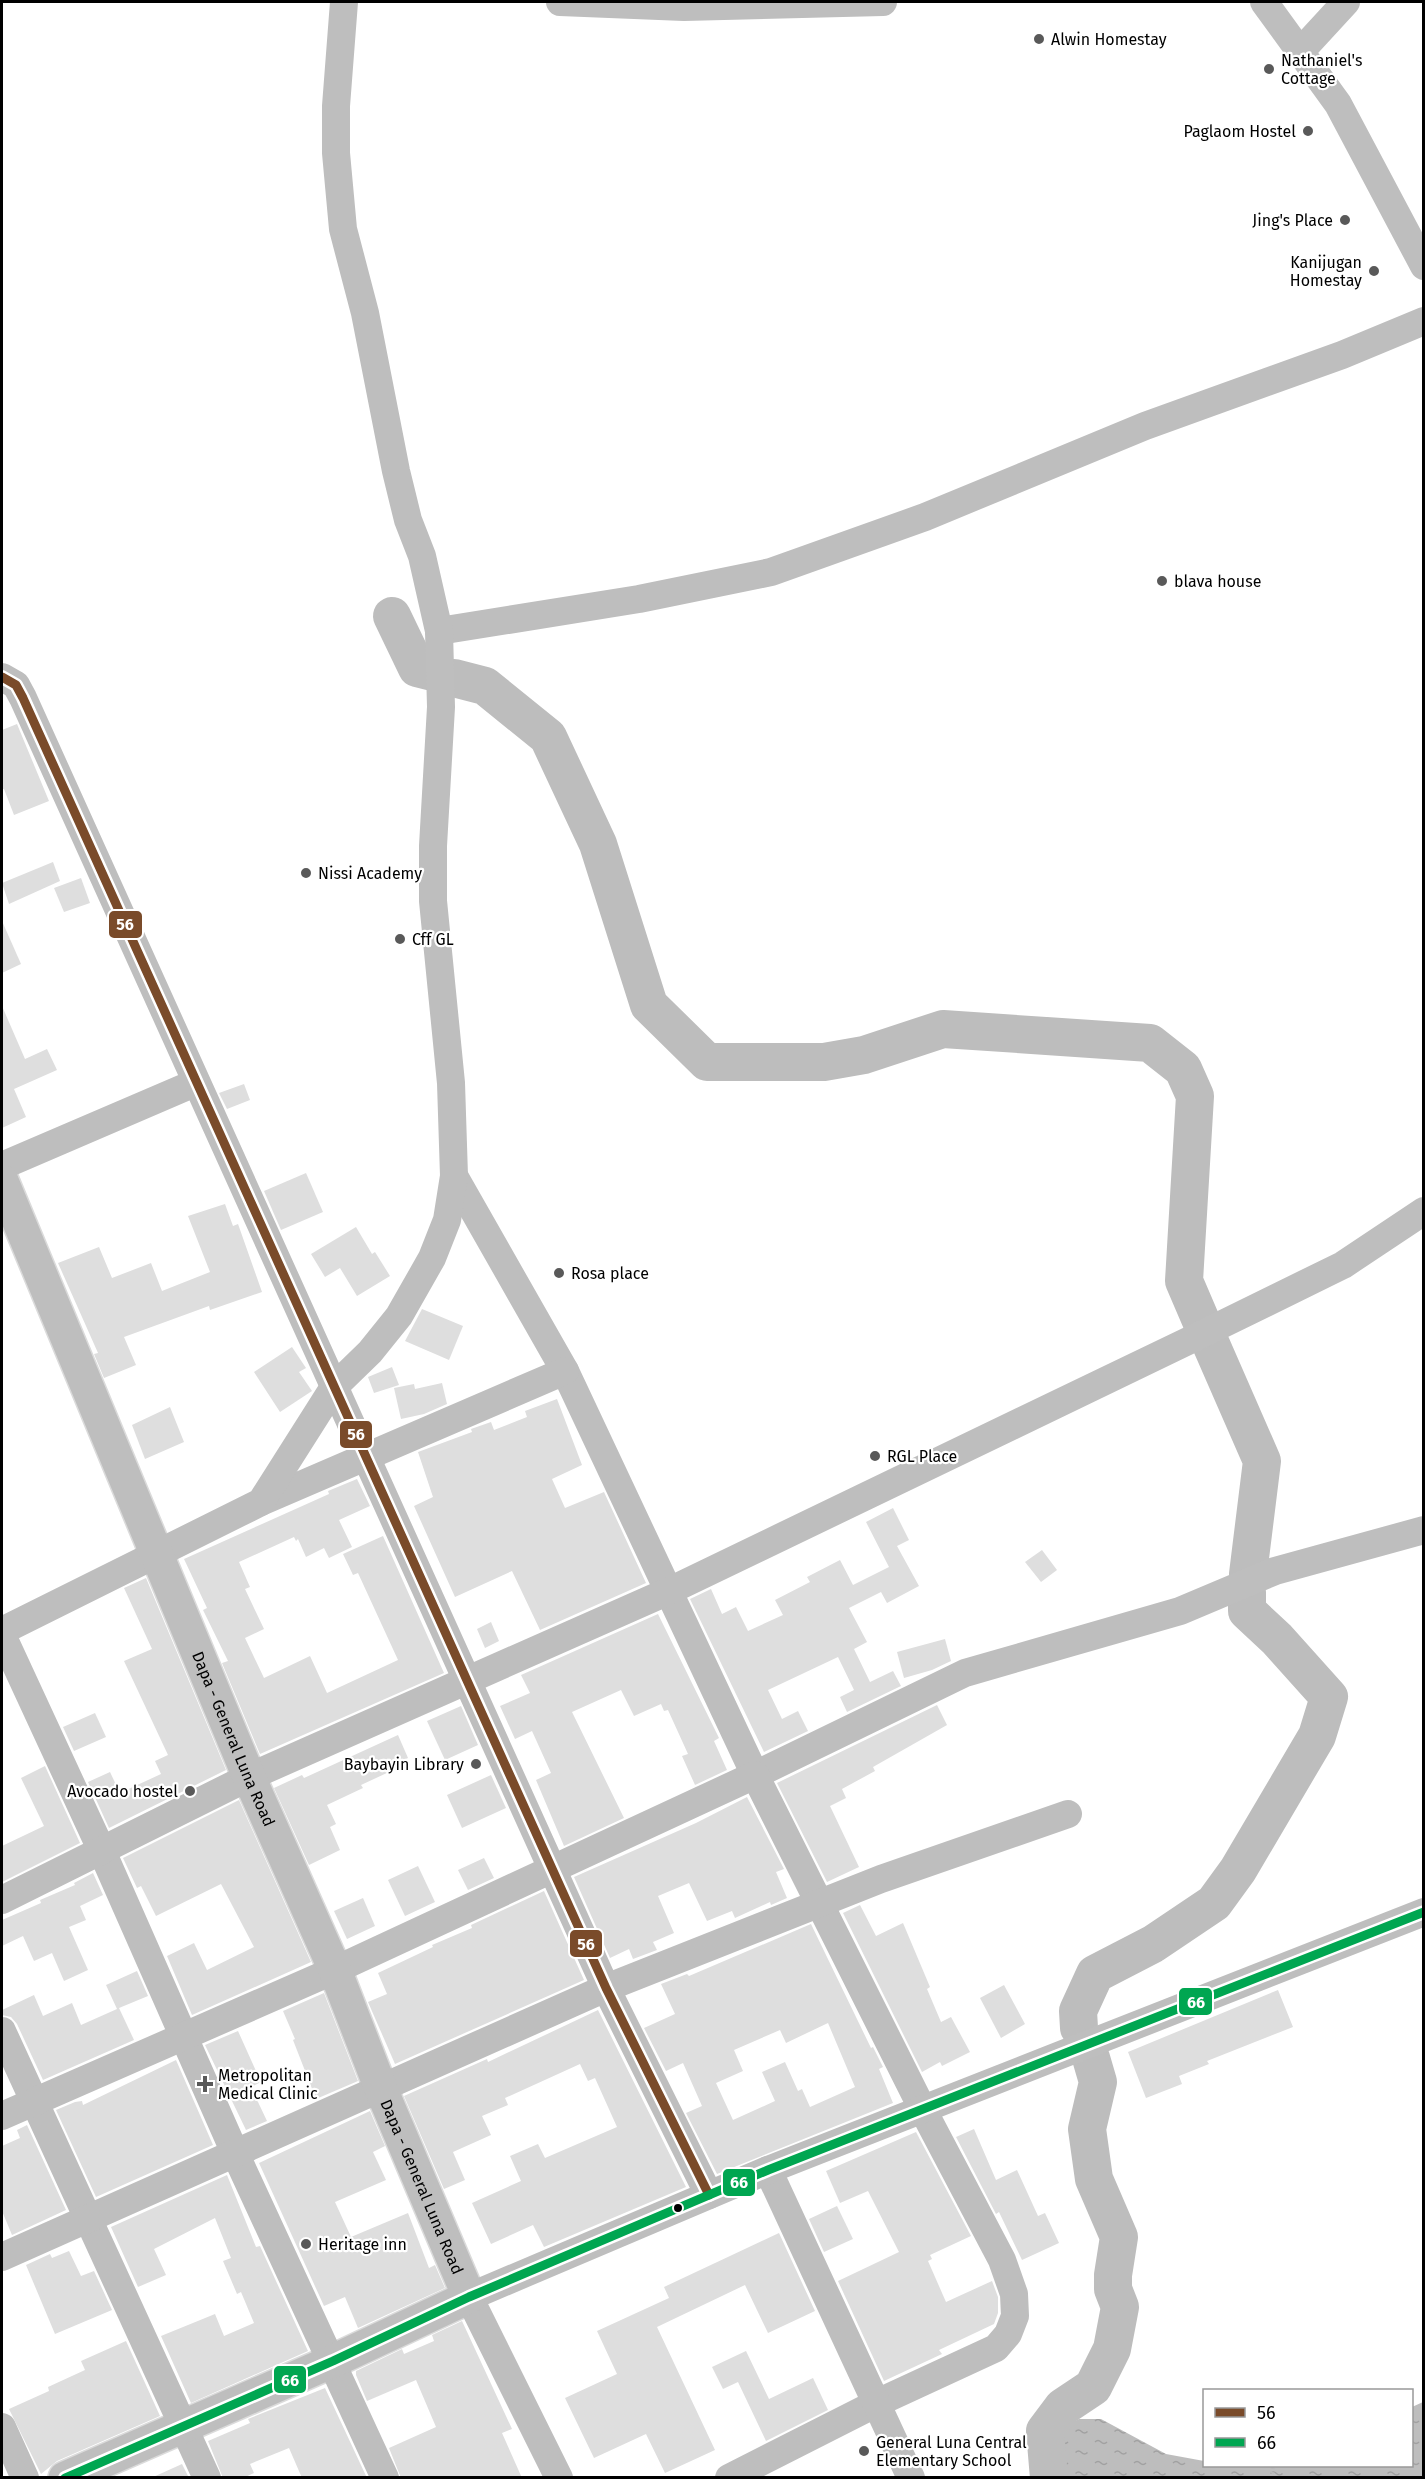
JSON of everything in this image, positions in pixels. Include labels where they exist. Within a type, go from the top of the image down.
[{"type":"main road","name":"Dapa - General Luna Road","points":[[2,1181],[249,1777],[335,1970],[381,2089],[469,2297]]},
{"type":"main road","points":[[65,2478],[333,2361],[469,2297]]},
{"type":"street","points":[[261,1502],[334,1387],[370,1352],[410,1300],[432,1258],[447,1220],[454,1176],[451,1083],[433,901],[441,707],[439,632],[422,556],[408,520],[396,471],[365,313],[344,229],[336,153],[336,106],[344,2]]},
{"type":"street","points":[[560,2],[684,7],[883,2]]},
{"type":"street","points":[[1264,2],[1338,104],[1424,266]]},
{"type":"street","points":[[1300,52],[1346,2]]},
{"type":"street","points":[[439,632],[639,599],[771,572],[925,517],[1145,426],[1342,355],[1424,321]]},
{"type":"street","points":[[2,677],[16,685],[23,698],[195,1083],[554,1868],[606,1988],[709,2195]]},
{"type":"street","points":[[2,1166],[195,1083]]},
{"type":"street","points":[[454,1176],[566,1371],[755,1775],[923,2110],[1002,2260],[1014,2294],[1015,2316],[1008,2334],[996,2348],[877,2403],[729,2478]]},
{"type":"street","points":[[2,1900],[249,1777],[669,1591],[1343,1265],[1424,1211]]},
{"type":"street","points":[[2,1631],[156,1552],[261,1502],[566,1371]]},
{"type":"street","points":[[2,2116],[335,1970],[755,1775],[965,1673],[1180,1611],[1275,1572],[1424,1530]]},
{"type":"street","points":[[2,1635],[101,1849],[235,2153],[333,2361],[385,2478]]},
{"type":"street","points":[[2,2257],[606,1988],[820,1902],[1068,1814]]},
{"type":"street","points":[[559,2478],[469,2297],[768,2170],[1424,1912]]},
{"type":"street","points":[[2,2031],[207,2478]]},
{"type":"street","points":[[768,2170],[910,2478]]},
{"type":"street","points":[[2,2427],[24,2478]]},
{"type":"water","points":[[1423,2402],[1423,2477],[1059,2477],[1051,2445],[1056,2430],[1079,2419],[1101,2419],[1166,2454],[1203,2461],[1203,2467],[1413,2467],[1413,2407]]},
{"type":"building","points":[[17,724],[49,801],[14,815],[4,789],[2,789],[2,730]]},
{"type":"building","points":[[53,862],[60,881],[9,904],[2,883]]},
{"type":"building","points":[[81,878],[90,903],[64,912],[54,888]]},
{"type":"building","points":[[2,921],[21,964],[2,973]]},
{"type":"building","points":[[2,1006],[25,1059],[47,1049],[57,1070],[14,1089],[26,1117],[2,1128]]},
{"type":"building","points":[[244,1084],[250,1100],[227,1109],[219,1093]]},
{"type":"building","points":[[306,1173],[323,1212],[281,1230],[264,1191]]},
{"type":"building","points":[[225,1204],[233,1226],[238,1224],[262,1292],[210,1310],[209,1306],[124,1337],[136,1365],[104,1378],[94,1354],[98,1353],[58,1263],[99,1247],[112,1278],[151,1263],[162,1291],[210,1272],[188,1216]]},
{"type":"building","points":[[356,1227],[372,1254],[375,1252],[390,1276],[357,1296],[340,1268],[325,1277],[311,1254]]},
{"type":"building","points":[[422,1309],[463,1326],[449,1360],[405,1341]]},
{"type":"building","points":[[292,1347],[306,1368],[299,1372],[312,1391],[280,1412],[254,1372]]},
{"type":"building","points":[[392,1367],[399,1385],[374,1393],[368,1377]]},
{"type":"building","points":[[442,1383],[447,1404],[424,1414],[401,1419],[394,1388],[414,1384],[415,1389]]},
{"type":"building","points":[[557,1399],[582,1465],[552,1479],[565,1508],[604,1492],[646,1583],[540,1630],[512,1571],[455,1597],[414,1506],[433,1497],[418,1452],[472,1432],[471,1429],[491,1422],[494,1430],[527,1417],[525,1411]]},
{"type":"building","points":[[170,1407],[184,1442],[145,1459],[132,1425]]},
{"type":"building","points":[[357,1479],[370,1506],[339,1520],[352,1547],[329,1558],[324,1548],[306,1557],[298,1539],[296,1541],[294,1537],[239,1562],[250,1587],[245,1589],[264,1629],[245,1638],[264,1678],[310,1656],[327,1693],[398,1660],[358,1573],[353,1575],[343,1554],[383,1536],[444,1673],[260,1754],[222,1663],[228,1661],[203,1610],[207,1608],[184,1559],[329,1494],[328,1491]]},
{"type":"building","points":[[893,1508],[909,1540],[897,1546],[919,1586],[887,1603],[881,1592],[849,1608],[867,1642],[854,1649],[870,1682],[893,1671],[901,1686],[847,1712],[840,1697],[854,1690],[838,1657],[768,1690],[782,1719],[798,1711],[808,1731],[764,1752],[690,1599],[711,1589],[722,1614],[736,1607],[748,1631],[783,1615],[775,1600],[810,1582],[807,1577],[840,1560],[853,1585],[889,1567],[866,1522]]},
{"type":"building","points":[[1042,1550],[1057,1570],[1041,1582],[1025,1562]]},
{"type":"building","points":[[146,1578],[226,1770],[109,1828],[88,1782],[110,1772],[120,1793],[161,1774],[155,1761],[168,1755],[124,1661],[152,1649],[124,1588]]},
{"type":"building","points":[[658,1614],[719,1738],[714,1741],[727,1770],[695,1785],[682,1756],[688,1754],[668,1710],[664,1711],[661,1704],[634,1716],[621,1690],[572,1712],[624,1818],[564,1846],[536,1780],[551,1773],[532,1731],[515,1739],[500,1706],[530,1693],[521,1675]]},
{"type":"building","points":[[491,1622],[499,1641],[485,1648],[477,1629]]},
{"type":"building","points":[[945,1639],[951,1661],[932,1670],[904,1678],[897,1652]]},
{"type":"building","points":[[937,1705],[947,1725],[873,1767],[875,1771],[842,1789],[846,1798],[830,1806],[859,1867],[827,1882],[777,1783]]},
{"type":"building","points":[[461,1706],[478,1745],[445,1760],[427,1721]]},
{"type":"building","points":[[95,1713],[106,1737],[74,1751],[63,1727]]},
{"type":"building","points":[[398,1735],[408,1758],[387,1768],[389,1772],[361,1785],[363,1788],[327,1805],[336,1824],[330,1827],[340,1850],[309,1865],[274,1788],[302,1775],[304,1778]]},
{"type":"building","points":[[45,1766],[80,1843],[2,1882],[2,1846],[44,1826],[21,1778]]},
{"type":"building","points":[[491,1775],[506,1808],[462,1828],[447,1795]]},
{"type":"building","points":[[747,1797],[784,1869],[776,1872],[787,1898],[771,1905],[770,1902],[735,1918],[732,1911],[707,1921],[689,1883],[658,1896],[674,1933],[653,1942],[657,1950],[633,1959],[629,1949],[610,1958],[574,1877],[696,1823]]},
{"type":"building","points":[[239,1800],[311,1962],[192,2015],[167,1956],[194,1943],[207,1970],[254,1947],[221,1884],[156,1916],[141,1886],[137,1888],[123,1858]]},
{"type":"building","points":[[484,1858],[494,1878],[468,1890],[458,1870]]},
{"type":"building","points":[[418,1866],[435,1902],[405,1916],[388,1880]]},
{"type":"building","points":[[93,1873],[103,1895],[80,1906],[86,1920],[69,1927],[88,1970],[64,1981],[52,1953],[34,1961],[23,1936],[2,1946],[2,1920],[41,1903],[40,1900],[75,1885],[74,1883]]},
{"type":"building","points":[[544,1891],[584,1980],[395,2064],[368,2002],[387,1994],[378,1973],[433,1947],[432,1945],[472,1928],[471,1925]]},
{"type":"building","points":[[363,1898],[375,1926],[347,1939],[334,1911]]},
{"type":"building","points":[[860,1905],[876,1936],[903,1923],[930,1987],[927,1989],[941,2022],[951,2017],[970,2052],[942,2066],[940,2062],[922,2072],[843,1913]]},
{"type":"building","points":[[811,1924],[871,2048],[873,2047],[883,2067],[879,2069],[893,2103],[717,2174],[686,2113],[702,2106],[683,2063],[666,2071],[644,2028],[675,2014],[661,1984],[687,1974],[689,1976]],"holes":[[[828,2023],[855,2087],[810,2107],[802,2089],[798,2091],[785,2062],[762,2072],[775,2101],[733,2120],[716,2083],[743,2071],[734,2050],[780,2030],[786,2043]]]},
{"type":"building","points":[[137,1971],[148,1996],[119,2008],[134,2040],[43,2080],[17,2024],[11,2017],[2,2015],[2,2010],[34,1995],[43,2016],[72,2003],[81,2025],[117,2009],[106,1985]]},
{"type":"building","points":[[1004,1985],[1025,2024],[1001,2038],[980,1998]]},
{"type":"building","points":[[1278,1990],[1293,2027],[1207,2061],[1209,2064],[1179,2076],[1182,2084],[1146,2098],[1128,2052]]},
{"type":"building","points":[[324,1993],[358,2081],[316,2099],[283,2011]]},
{"type":"building","points":[[598,2010],[686,2187],[544,2247],[533,2225],[491,2244],[472,2203],[521,2181],[510,2156],[538,2144],[545,2158],[617,2127],[595,2078],[588,2081],[580,2064],[505,2098],[508,2105],[482,2116],[491,2135],[453,2152],[465,2180],[444,2189],[404,2096],[487,2059],[488,2062]]},
{"type":"building","points":[[238,2031],[261,2082],[251,2087],[267,2121],[246,2130],[205,2045]]},
{"type":"building","points":[[176,2060],[213,2145],[96,2197],[56,2110],[75,2102],[82,2101],[83,2105]]},
{"type":"building","points":[[370,2111],[385,2146],[373,2152],[386,2180],[335,2202],[351,2237],[408,2213],[429,2268],[435,2265],[445,2288],[358,2328],[345,2297],[324,2306],[259,2163]]},
{"type":"building","points":[[27,2125],[66,2210],[12,2235],[2,2211],[2,2146],[20,2138],[17,2130]]},
{"type":"building","points":[[974,2129],[996,2180],[1017,2170],[1038,2216],[1045,2213],[1059,2243],[1022,2260],[999,2212],[996,2214],[956,2137]]},
{"type":"building","points":[[916,2132],[971,2236],[930,2255],[932,2259],[928,2261],[946,2302],[992,2281],[998,2297],[998,2313],[994,2324],[939,2350],[942,2354],[884,2381],[838,2281],[899,2252],[868,2191],[840,2203],[826,2171]]},
{"type":"building","points":[[227,2175],[256,2247],[260,2246],[308,2351],[191,2403],[161,2336],[215,2314],[224,2336],[254,2323],[241,2292],[237,2294],[223,2261],[231,2258],[215,2218],[154,2249],[166,2275],[138,2287],[111,2227]]},
{"type":"building","points":[[837,2206],[853,2239],[824,2252],[809,2219]]},
{"type":"building","points":[[779,2233],[815,2311],[768,2333],[745,2285],[657,2327],[715,2450],[665,2473],[646,2434],[594,2458],[565,2398],[617,2374],[597,2331],[669,2298],[664,2287]]},
{"type":"building","points":[[69,2251],[81,2276],[94,2271],[112,2310],[55,2334],[26,2265],[50,2254],[52,2258]]},
{"type":"building","points":[[462,2321],[512,2429],[502,2433],[522,2478],[401,2478],[389,2448],[436,2427],[416,2380],[367,2401],[356,2371],[402,2349],[404,2354],[434,2341],[432,2335]]},
{"type":"building","points":[[126,2341],[160,2416],[57,2461],[41,2474],[9,2409],[49,2391],[48,2387],[85,2370],[81,2361]]},
{"type":"building","points":[[746,2351],[769,2399],[813,2378],[828,2410],[766,2441],[738,2382],[723,2389],[712,2367]]},
{"type":"building","points":[[325,2388],[367,2478],[302,2478],[289,2448],[250,2464],[254,2473],[243,2478],[223,2478],[208,2441],[250,2423],[248,2419]]},
{"type":"building","points":[[182,2464],[189,2478],[151,2478]]},
{"type":"waterway","points":[[392,616],[417,668],[433,672]]},
{"type":"waterway","points":[[454,678],[485,686],[548,737],[598,844],[649,1005],[707,1062],[824,1062],[864,1055],[943,1029],[1150,1043],[1183,1069],[1195,1096],[1184,1281],[1202,1323]]},
{"type":"waterway","points":[[1210,1342],[1262,1461],[1248,1574]]},
{"type":"waterway","points":[[1079,2028],[1078,2011],[1095,1974],[1153,1944],[1214,1903],[1238,1870],[1317,1736],[1329,1697],[1277,1639],[1247,1611],[1247,1592]]},
{"type":"waterway","points":[[1049,2478],[1045,2431],[1063,2407],[1093,2387],[1112,2349],[1120,2307],[1113,2289],[1119,2237],[1094,2179],[1087,2129],[1098,2082],[1091,2058]]},
{"type":"transit line","name":"56","points":[[2,677],[16,685],[23,698],[606,1988],[709,2195]]},
{"type":"transit line","name":"66","points":[[65,2478],[333,2361],[469,2297],[768,2170],[1424,1912]]},
{"type":"place","name":"Alwin Homestay","points":[[1039,39]]},
{"type":"place","name":"Nathaniel's Cottage","points":[[1269,69]]},
{"type":"place","name":"Paglaom Hostel","points":[[1308,131]]},
{"type":"place","name":"Jing's Place","points":[[1345,220]]},
{"type":"place","name":"Kanijugan Homestay","points":[[1374,271]]},
{"type":"place","name":"blava house","points":[[1162,581]]},
{"type":"place","name":"Nissi Academy","points":[[306,873]]},
{"type":"place","name":"Cff GL","points":[[400,939]]},
{"type":"place","name":"Rosa place","points":[[559,1273]]},
{"type":"place","name":"RGL Place","points":[[875,1456]]},
{"type":"place","name":"Baybayin Library","points":[[476,1764]]},
{"type":"place","name":"Avocado hostel","points":[[190,1791]]},
{"type":"place","name":"Metropolitan Medical Clinic","points":[[205,2084]]},
{"type":"place","name":"Heritage inn","points":[[306,2244]]},
{"type":"place","name":"General Luna Central Elementary School","points":[[864,2451]]}]
